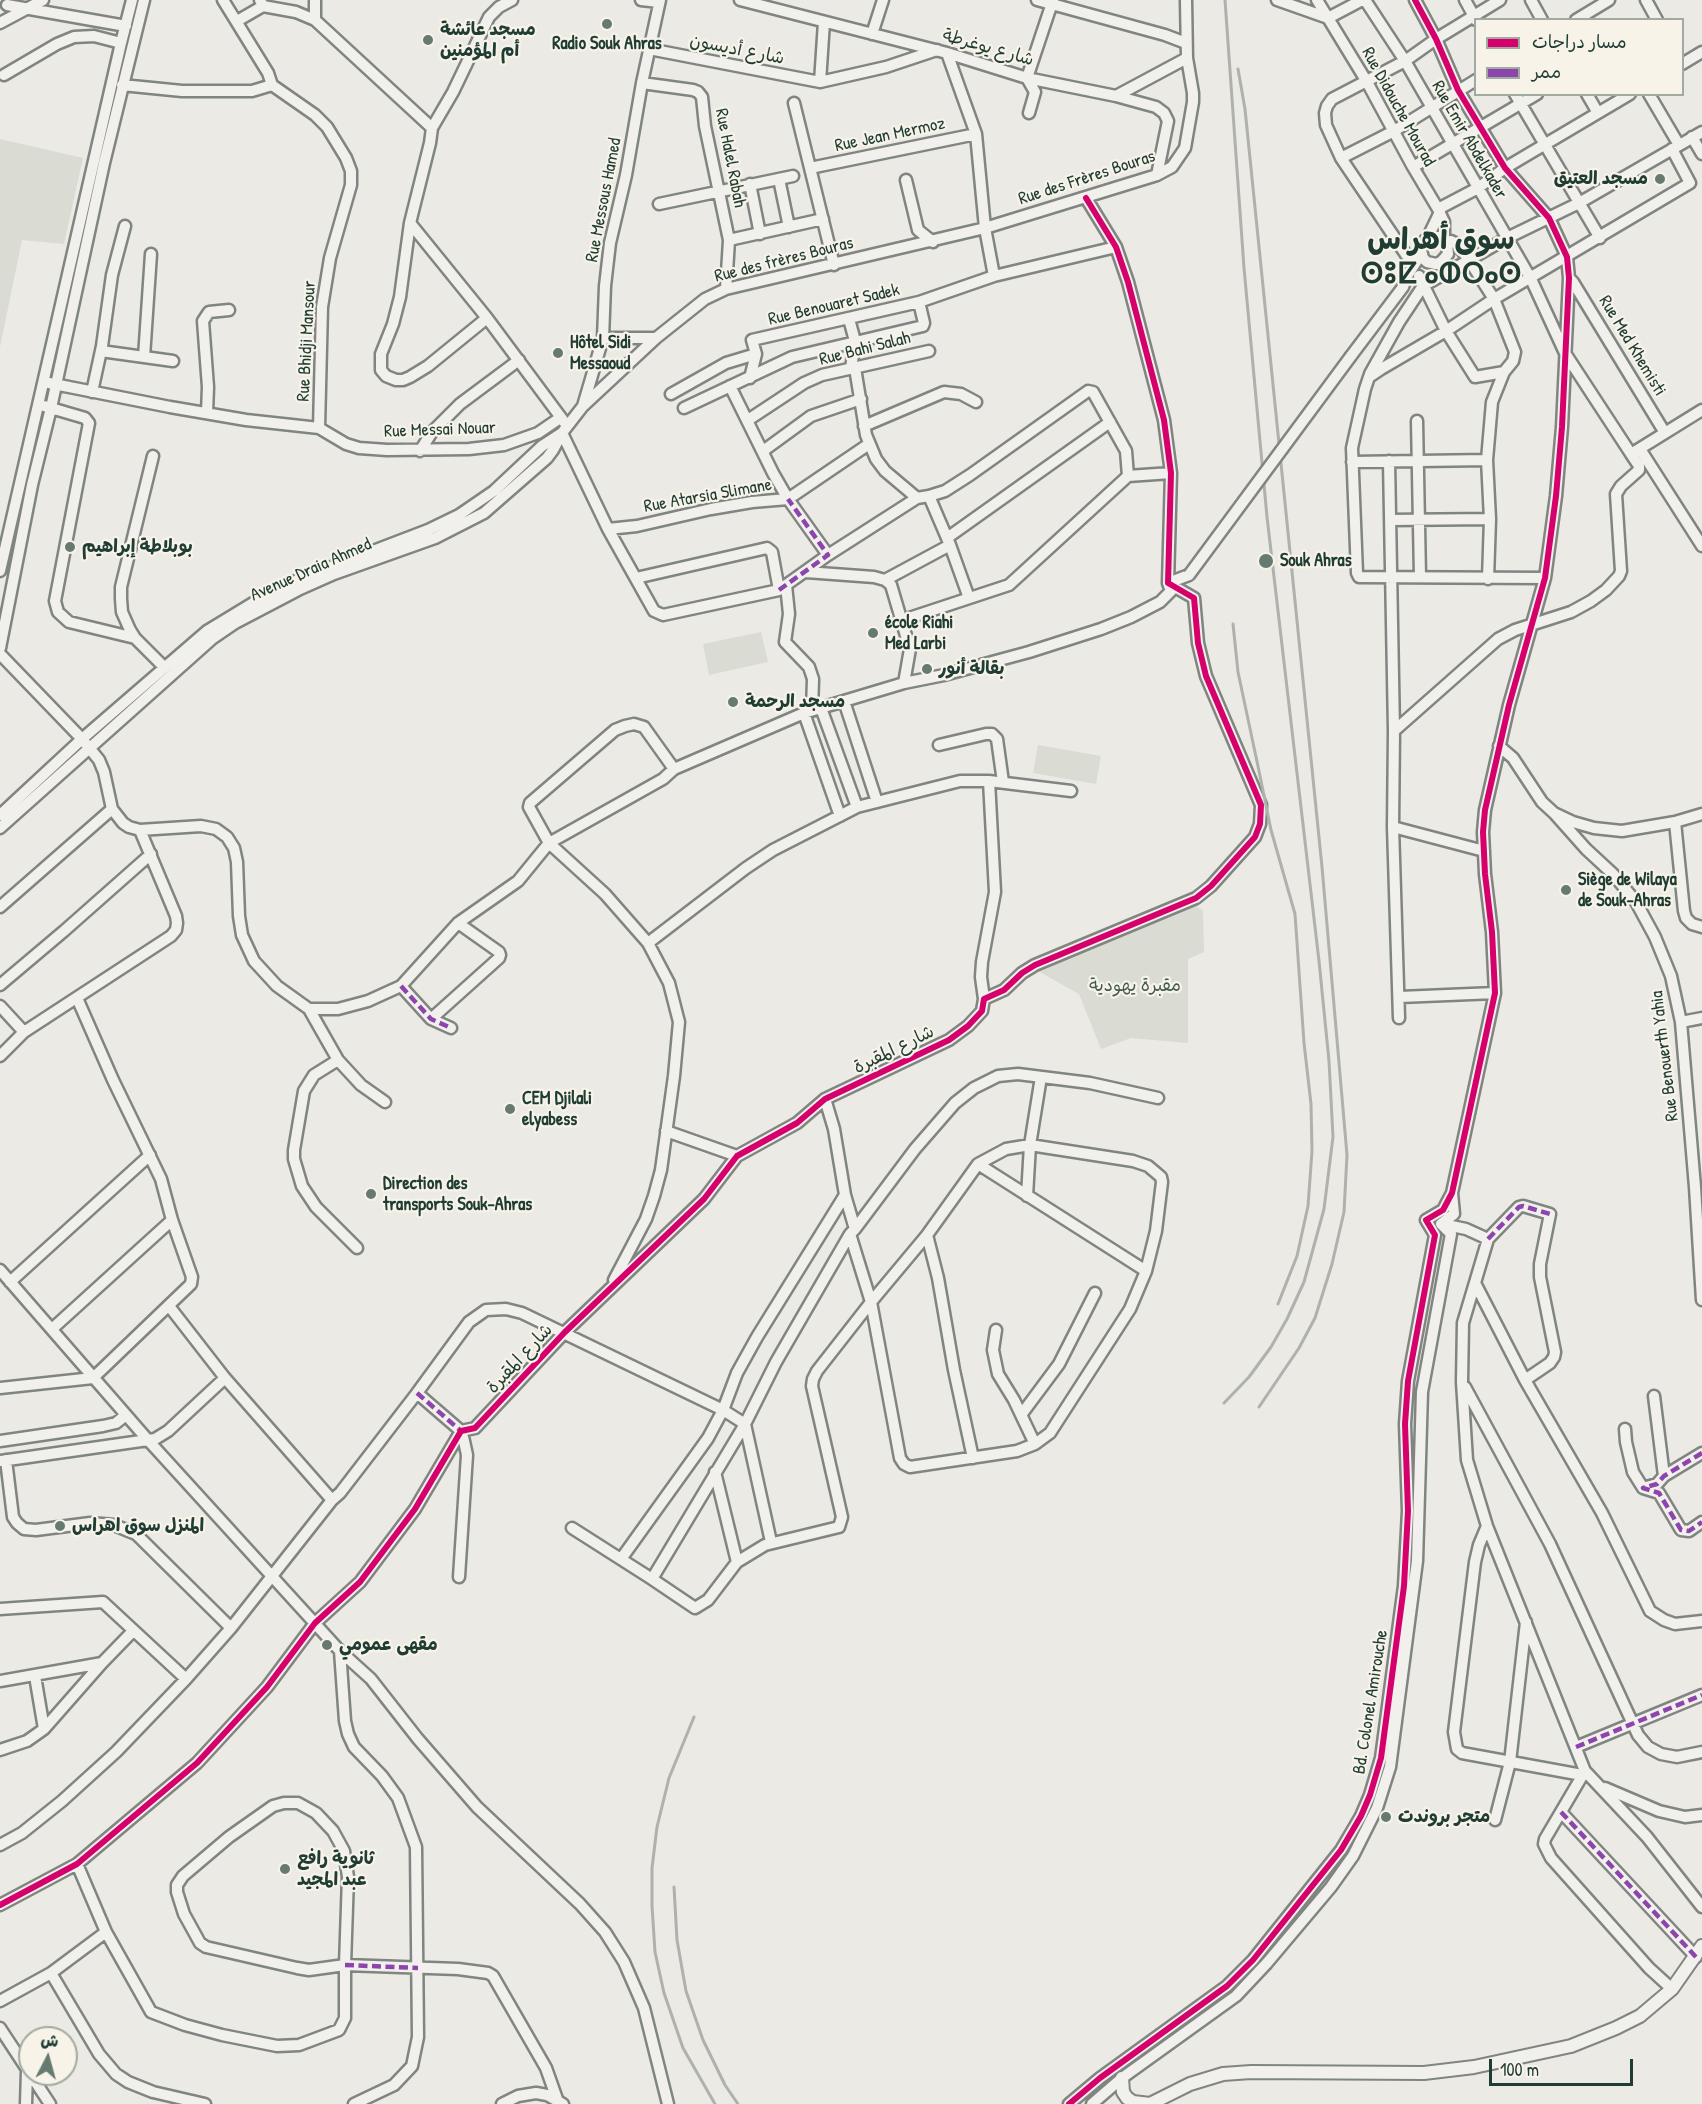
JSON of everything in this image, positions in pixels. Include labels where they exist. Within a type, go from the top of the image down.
[{"type":"main road","points":[[1122,2078],[1127,2098],[1133,2102],[1150,2104],[1190,2084],[1237,2072],[1424,2073],[1474,2067],[1571,2046],[1640,2016],[1672,1989],[1702,1946]]},
{"type":"street","points":[[0,23],[43,0]]},
{"type":"street","points":[[0,572],[132,0]]},
{"type":"street","points":[[0,648],[32,485],[122,85],[144,0]]},
{"type":"street","points":[[122,85],[182,91],[252,91],[272,85],[268,73],[223,0]]},
{"type":"street","points":[[315,0],[315,20]]},
{"type":"street","points":[[487,318],[428,366],[410,377],[396,380],[386,376],[381,370],[381,354],[393,324],[400,297],[410,223],[432,128],[453,93],[489,17],[499,7],[512,0]]},
{"type":"street","points":[[641,0],[659,1]]},
{"type":"street","name":"شارع يوغرطة","points":[[740,0],[942,52],[1027,78],[1116,96],[1156,107],[1164,113],[1168,121],[1157,175]]},
{"type":"street","points":[[872,34],[883,0]]},
{"type":"street","points":[[1037,0],[1052,2],[1186,43]]},
{"type":"street","name":"Rue des Frères Bouras","points":[[985,228],[1157,175],[1172,167],[1185,148],[1193,93],[1187,58],[1186,0]]},
{"type":"street","points":[[1277,0],[1328,18],[1364,0]]},
{"type":"street","name":"Rue Didouche Mourad","points":[[1317,0],[1367,82],[1439,210],[1444,222],[1445,241]]},
{"type":"street","name":"Rue Emir Abdelkader","points":[[1364,0],[1405,60],[1531,279],[1565,353],[1702,546]]},
{"type":"street","points":[[1415,0],[1436,39],[1458,90],[1480,128],[1505,168],[1548,218],[1567,257],[1569,278],[1562,427],[1545,578],[1499,746],[1485,810],[1484,851],[1495,993],[1452,1193],[1443,1210],[1425,1220]]},
{"type":"street","points":[[1465,0],[1475,18],[1500,0]]},
{"type":"street","points":[[1531,0],[1541,18]]},
{"type":"street","points":[[1579,18],[1609,0]]},
{"type":"street","points":[[1646,0],[1656,18]]},
{"type":"street","name":"Rue Messous Hamed","points":[[583,406],[603,338],[604,286],[610,243],[659,1]]},
{"type":"street","points":[[1029,113],[1035,92],[1027,78],[1052,2]]},
{"type":"street","points":[[237,21],[262,3],[296,12],[315,20],[432,128]]},
{"type":"street","points":[[8,4],[126,26]]},
{"type":"street","points":[[1413,265],[1341,158],[1326,125],[1325,113],[1332,99],[1367,82],[1474,19]]},
{"type":"street","points":[[824,22],[820,82],[942,52],[976,134],[985,228],[994,276]]},
{"type":"street","points":[[4,75],[57,44],[74,37],[93,36],[121,43]]},
{"type":"street","name":"شارع أديسون","points":[[649,49],[820,82]]},
{"type":"street","points":[[1684,62],[1702,52]]},
{"type":"street","points":[[1116,96],[1187,58]]},
{"type":"street","points":[[1341,158],[1394,131],[1474,81]]},
{"type":"street","name":"Rue Halel Rabah","points":[[642,83],[693,90],[701,94],[729,240],[726,289]]},
{"type":"street","name":"Rue Bhidji Mansour","points":[[272,85],[327,127],[346,158],[351,171],[351,185],[330,258],[324,291],[319,428]]},
{"type":"street","points":[[1588,96],[1598,113]]},
{"type":"street","points":[[1433,264],[1425,260],[1421,254],[1421,247],[1428,237],[1439,210],[1627,96]]},
{"type":"street","points":[[1369,377],[1446,332],[1494,299],[1690,183],[1676,147],[1650,96]]},
{"type":"street","points":[[1413,167],[1480,128],[1518,99],[1600,238]]},
{"type":"street","points":[[794,103],[834,265]]},
{"type":"street","name":"Rue Jean Mermoz","points":[[810,168],[976,134]]},
{"type":"street","points":[[1545,578],[1392,576],[1362,578],[1357,573],[1352,448],[1369,377],[1399,322],[1424,286],[1507,238],[1579,203],[1697,135],[1702,154]]},
{"type":"street","points":[[659,204],[793,176]]},
{"type":"street","points":[[779,179],[789,227]]},
{"type":"street","points":[[906,180],[918,230],[933,242]]},
{"type":"street","points":[[750,184],[760,234]]},
{"type":"street","points":[[309,1009],[351,1007],[401,986],[458,923],[518,881],[549,843],[663,779],[674,769],[812,710],[904,683],[944,675],[1029,652],[1101,629],[1160,602],[1171,591],[1168,583],[1171,473],[1164,420],[1128,282],[1116,247],[1086,198]]},
{"type":"street","points":[[729,240],[823,219]]},
{"type":"street","points":[[410,223],[519,360],[563,425],[608,529],[654,610],[663,615],[783,587],[917,498],[945,491],[970,475],[1088,391],[1093,392],[1126,451],[1128,476]]},
{"type":"street","points":[[92,392],[101,351],[112,275],[125,226]]},
{"type":"street","name":"Rue des frères Bouras","points":[[563,425],[656,338],[705,299],[726,289],[985,228]]},
{"type":"street","points":[[1428,237],[1435,236],[1457,244],[1494,299],[1515,352],[1513,361],[1504,372],[1492,402],[1487,460],[1490,519],[1488,579]]},
{"type":"street","points":[[1403,287],[1447,256],[1449,249],[1445,241]]},
{"type":"street","name":"Rue Benouaret Sadek","points":[[756,354],[752,340],[921,301],[994,276],[1116,247]]},
{"type":"street","points":[[144,357],[151,254]]},
{"type":"street","points":[[1168,583],[1189,575],[1403,287],[1421,254]]},
{"type":"street","points":[[1419,276],[1446,332],[1475,377],[1504,372]]},
{"type":"street","name":"Rue Med Khemisti","points":[[1569,278],[1665,433]]},
{"type":"street","points":[[684,408],[792,357],[923,326],[921,301]]},
{"type":"street","points":[[207,413],[208,387],[203,321],[209,312],[229,310]]},
{"type":"street","points":[[849,319],[855,341],[853,368],[869,444],[885,471],[917,498]]},
{"type":"street","points":[[603,338],[656,338]]},
{"type":"street","points":[[101,351],[173,361]]},
{"type":"street","name":"Rue Bahi Salah","points":[[748,420],[804,383],[822,375],[929,351]]},
{"type":"street","points":[[750,378],[756,354]]},
{"type":"street","points":[[671,394],[726,363],[756,354]]},
{"type":"street","points":[[420,451],[432,432],[460,404],[519,360]]},
{"type":"street","points":[[42,382],[207,413],[319,428]]},
{"type":"street","points":[[730,386],[788,499],[828,555]]},
{"type":"street","points":[[864,426],[944,392],[962,394],[976,402]]},
{"type":"street","points":[[763,450],[811,416],[861,399]]},
{"type":"street","points":[[38,405],[85,418],[88,423],[55,601],[58,612],[69,622],[135,638]]},
{"type":"street","points":[[1394,731],[1498,639],[1515,630],[1571,612],[1606,590],[1619,576],[1622,566],[1616,494],[1621,486],[1639,470],[1635,452],[1702,410]]},
{"type":"street","points":[[1417,421],[1420,577]]},
{"type":"street","points":[[885,580],[949,541],[1110,422]]},
{"type":"street","name":"Rue Messai Nouar","points":[[319,428],[346,444],[359,448],[420,451],[504,445],[563,425]]},
{"type":"street","name":"Avenue Draia Ahmed","points":[[0,828],[213,638],[235,623],[298,590],[459,515],[494,491],[563,425]]},
{"type":"street","name":"Rue Atarsia Slimane","points":[[608,529],[637,526],[732,505],[788,499],[869,444]]},
{"type":"street","points":[[153,456],[122,587],[122,612],[135,638],[164,667]]},
{"type":"street","points":[[1352,462],[1487,460]]},
{"type":"street","points":[[1389,461],[1394,731],[1393,827],[1399,1018]]},
{"type":"street","points":[[903,620],[1009,585],[1128,476],[1171,473]]},
{"type":"street","points":[[929,496],[949,541],[969,598]]},
{"type":"street","points":[[1390,520],[1490,519]]},
{"type":"street","points":[[636,578],[767,548],[772,552],[789,614],[785,642],[809,668],[813,679],[812,710],[840,816]]},
{"type":"street","name":"Avenue Draia Ahmed","points":[[0,815],[207,631],[266,596],[328,568],[378,554]]},
{"type":"street","points":[[806,572],[874,577],[885,580],[891,585],[910,649],[904,683]]},
{"type":"street","points":[[989,781],[995,892],[982,962],[981,977],[984,999],[1004,990],[1022,973],[1035,965],[1164,912],[1196,897],[1211,886],[1255,837],[1260,824],[1262,805],[1206,676],[1198,643],[1194,598],[1168,583]]},
{"type":"street","points":[[0,654],[99,760],[112,809],[123,823],[140,830],[201,826],[216,829],[227,837],[234,848],[237,862],[239,916],[242,935],[248,950],[260,970],[277,986],[309,1009],[338,1060],[361,1085],[385,1102]]},
{"type":"street","points":[[844,701],[877,802]]},
{"type":"street","points":[[812,710],[857,807]]},
{"type":"street","points":[[611,1287],[646,1219],[661,1170],[679,1022],[669,983],[648,943],[605,894],[549,843],[531,811],[530,803],[615,730],[634,724],[644,727],[674,769]]},
{"type":"street","points":[[939,745],[992,734],[997,739],[1003,783]]},
{"type":"street","name":"Rue Benouerth Yahia","points":[[1499,746],[1513,758],[1542,802],[1613,874],[1636,902],[1655,937],[1671,976],[1681,1022],[1702,1300]]},
{"type":"street","points":[[648,943],[721,886],[773,850],[857,807],[960,781],[989,781],[1071,791]]},
{"type":"street","points":[[0,907],[112,809]]},
{"type":"street","points":[[1554,813],[1573,822],[1622,831],[1675,822],[1702,814]]},
{"type":"street","points":[[1675,822],[1684,911],[1686,918],[1692,924],[1702,927]]},
{"type":"street","points":[[1393,827],[1484,851]]},
{"type":"street","points":[[0,1056],[24,1032],[171,936],[176,930],[176,916],[140,830]]},
{"type":"street","points":[[0,985],[64,932],[151,854]]},
{"type":"street","points":[[431,1019],[499,958],[499,952],[458,923]]},
{"type":"street","points":[[401,986],[431,1019],[451,1028]]},
{"type":"street","points":[[1400,997],[1495,993]]},
{"type":"street","points":[[0,1388],[93,1378],[191,1284],[192,1277],[172,1220],[161,1179],[113,1080],[77,998]]},
{"type":"street","name":"شارع المقبرة","points":[[0,1905],[78,1864],[197,1763],[267,1687],[315,1623],[360,1582],[415,1509],[461,1431],[475,1428],[565,1332],[704,1199],[737,1156],[797,1123],[825,1099],[949,1040],[968,1026],[982,1011],[984,999]]},
{"type":"street","points":[[0,1006],[24,1032]]},
{"type":"street","points":[[1681,1022],[1702,1018]]},
{"type":"street","points":[[338,1060],[314,1075],[304,1091],[294,1159],[302,1186],[316,1207],[357,1248]]},
{"type":"street","points":[[652,1579],[745,1424],[776,1362],[852,1232],[915,1149],[955,1103],[974,1088],[998,1076],[1018,1074],[1090,1083],[1158,1098]]},
{"type":"street","points":[[1027,1196],[1030,1145],[1041,1077]]},
{"type":"street","points":[[572,1528],[695,1608],[708,1600],[737,1562],[771,1542],[837,1528],[842,1517],[812,1386],[813,1379],[871,1302],[927,1235],[978,1164],[1006,1149],[1030,1145],[1133,1161],[1148,1166],[1161,1177],[1162,1189],[1156,1231],[1146,1271],[1130,1309],[1062,1417],[1050,1433],[1035,1444],[1017,1451],[973,1458],[910,1467],[904,1464],[900,1458],[871,1302],[852,1232],[834,1129],[825,1099]]},
{"type":"street","points":[[666,1131],[737,1156]]},
{"type":"street","points":[[10,1282],[150,1155]]},
{"type":"street","points":[[978,1164],[1146,1271]]},
{"type":"street","points":[[1441,1224],[1454,1214],[1452,1193]]},
{"type":"street","points":[[621,1559],[708,1438],[723,1410],[737,1373],[757,1337],[845,1196]]},
{"type":"street","points":[[1525,1380],[1550,1363],[1555,1352],[1540,1277],[1540,1264],[1550,1214],[1523,1206],[1519,1207],[1488,1239],[1464,1323],[1462,1382],[1467,1460],[1487,1526],[1576,1747],[1584,1773],[1647,1837],[1702,1907]]},
{"type":"street","points":[[52,1329],[172,1220]]},
{"type":"street","points":[[1425,1220],[1466,1229],[1488,1239]]},
{"type":"street","name":"Bd. Colonel Amirouche","points":[[1069,2104],[1100,2078],[1227,1986],[1253,1960],[1341,1850],[1371,1795],[1381,1758],[1404,1586],[1408,1511],[1405,1424],[1407,1388],[1435,1234],[1425,1220]]},
{"type":"street","name":"Bd. Colonel Amirouche","points":[[1092,2104],[1122,2078],[1236,1996],[1331,1887],[1353,1856],[1377,1808],[1390,1767],[1417,1561],[1422,1392],[1451,1234],[1441,1224]]},
{"type":"street","points":[[927,1235],[938,1278],[954,1370],[973,1458]]},
{"type":"street","points":[[0,1270],[147,1439],[340,1651],[371,1679],[418,1739],[477,1807],[571,1895],[605,1932],[624,1962],[644,2008],[668,2104]]},
{"type":"street","points":[[1475,1283],[1525,1380],[1602,1513],[1650,1611],[1675,1624],[1702,1621]]},
{"type":"street","points":[[1021,1415],[1059,1364],[1095,1293]]},
{"type":"street","points":[[169,1306],[225,1378],[332,1500]]},
{"type":"street","points":[[0,1845],[22,1833],[62,1801],[116,1752],[186,1678],[231,1628],[332,1500],[340,1493],[469,1322],[486,1310],[506,1309],[522,1313],[723,1410],[745,1424],[771,1542]]},
{"type":"street","points":[[996,1330],[993,1350],[998,1374],[1035,1444]]},
{"type":"street","points":[[225,1378],[168,1431],[154,1439],[3,1460],[13,1516],[16,1523],[24,1529],[36,1530],[90,1523],[114,1525],[136,1534],[231,1628]]},
{"type":"street","points":[[1462,1382],[1550,1544],[1632,1724],[1648,1747],[1660,1754],[1677,1758],[1702,1752]]},
{"type":"street","points":[[417,1393],[461,1431],[467,1455],[459,1577]]},
{"type":"street","points":[[1654,1396],[1664,1476]]},
{"type":"street","points":[[0,1441],[103,1426],[116,1422],[126,1415]]},
{"type":"street","points":[[1625,1429],[1631,1466],[1636,1479],[1643,1488],[1659,1493],[1682,1530],[1689,1531],[1702,1522]]},
{"type":"street","points":[[1643,1488],[1657,1484],[1664,1476],[1702,1453]]},
{"type":"street","points":[[715,1472],[737,1562]]},
{"type":"street","points":[[1487,1526],[1475,1562],[1454,1741],[1457,1749],[1462,1753],[1584,1773]]},
{"type":"street","points":[[0,1609],[99,1601],[106,1604],[186,1678]]},
{"type":"street","points":[[1495,1820],[1510,1762],[1526,1621]]},
{"type":"street","points":[[0,1750],[27,1741],[44,1729],[133,1631]]},
{"type":"street","points":[[340,1651],[348,1734],[354,1747],[382,1776],[398,1798],[416,1847],[418,2037],[412,2066],[394,2085],[354,2104]]},
{"type":"street","points":[[0,1681],[102,1663]]},
{"type":"street","points":[[35,1676],[44,1729]]},
{"type":"street","points":[[1576,1747],[1702,1695]]},
{"type":"street","points":[[1584,1773],[1545,1839],[1546,1850],[1649,1968],[1672,1989]]},
{"type":"street","points":[[1599,1786],[1659,1811],[1685,1817],[1702,1815]]},
{"type":"street","points":[[78,1864],[106,1932],[151,2012],[185,2025],[277,2046],[299,2045],[339,2030],[345,2019],[345,1965],[348,1877],[344,1851],[333,1831],[316,1813],[298,1803],[273,1806],[229,1837],[183,1876],[177,1885],[183,1914],[200,1943],[206,1947],[309,1970],[345,1965],[479,1971],[493,1976],[546,2068],[560,2102]]},
{"type":"street","points":[[1561,1812],[1696,1957]]},
{"type":"street","points":[[0,2001],[51,1973],[106,1932]]},
{"type":"street","points":[[51,1973],[99,2054],[116,2074],[128,2082],[153,2092],[205,2104]]},
{"type":"street","points":[[0,2028],[18,2057]]},
{"type":"street","points":[[26,2104],[27,2086]]},
{"type":"street","points":[[37,2086],[50,2104]]},
{"type":"street","points":[[502,2104],[528,2093],[547,2095],[560,2102]]},
{"type":"green space","points":[[0,139],[83,158],[64,244],[22,240],[0,347]]},
{"type":"green space","points":[[761,632],[768,662],[709,675],[703,644]]},
{"type":"green space","points":[[1038,745],[1101,756],[1096,784],[1033,773]]},
{"type":"green space","name":"مقبرة يهودية","points":[[1195,905],[1203,911],[1204,952],[1188,959],[1188,1043],[1131,1038],[1101,1049],[1079,994],[1036,970]]},
{"type":"railway","points":[[1224,1403],[1249,1377],[1271,1347],[1304,1282],[1324,1209],[1333,1137],[1329,1061],[1319,961],[1267,517],[1244,268],[1225,0]]},
{"type":"railway","points":[[1238,69],[1245,109],[1322,867],[1347,1155],[1344,1212],[1332,1264],[1315,1318],[1299,1348],[1259,1407]]},
{"type":"railway","points":[[1233,624],[1238,672],[1271,830],[1295,914],[1304,1043],[1311,1104],[1312,1151],[1308,1206],[1297,1256],[1278,1304]]},
{"type":"railway","points":[[694,1717],[669,1778],[657,1827],[652,1868],[652,1906],[655,1952],[664,1993],[683,2048],[715,2104]]},
{"type":"railway","points":[[674,1887],[677,1940],[686,1991],[703,2040],[725,2085],[738,2104]]},
{"type":"marked path","points":[[779,590],[828,555],[788,499]]},
{"type":"marked path","points":[[401,986],[431,1019],[451,1028]]},
{"type":"marked path","points":[[1488,1239],[1519,1207],[1523,1206],[1550,1214]]},
{"type":"marked path","points":[[417,1393],[461,1431]]},
{"type":"marked path","points":[[1702,1453],[1664,1476],[1657,1484],[1643,1488],[1659,1493],[1681,1530],[1689,1531],[1702,1522]]},
{"type":"marked path","points":[[1576,1747],[1702,1695]]},
{"type":"marked path","points":[[1561,1812],[1696,1957]]},
{"type":"marked path","points":[[345,1965],[418,1968]]},
{"type":"cycle path","points":[[1069,2104],[1100,2078],[1227,1986],[1253,1960],[1341,1850],[1361,1816],[1381,1758],[1404,1586],[1408,1511],[1405,1424],[1408,1381],[1435,1235],[1426,1220],[1443,1210],[1452,1193],[1495,993],[1492,932],[1485,874],[1483,832],[1485,810],[1509,705],[1545,578],[1562,427],[1569,278],[1567,257],[1549,218],[1505,168],[1458,90],[1436,39],[1415,0]]},
{"type":"cycle path","points":[[0,1905],[77,1864],[197,1763],[267,1687],[315,1623],[360,1582],[415,1509],[461,1431],[475,1428],[565,1332],[704,1199],[737,1156],[797,1123],[825,1099],[949,1040],[968,1026],[982,1011],[984,999],[1004,990],[1022,973],[1035,965],[1196,898],[1211,886],[1255,837],[1260,824],[1261,805],[1206,676],[1198,643],[1194,598],[1168,583],[1171,473],[1164,420],[1128,282],[1116,247],[1086,198]]},
{"type":"place","name":"Radio Souk Ahras","points":[[607,24]]},
{"type":"place","name":"مسجد عائشة أم المؤمنين","points":[[428,40]]},
{"type":"place","name":"مسجد العتيق","points":[[1660,179]]},
{"type":"place","name":"Hôtel Sidi Messaoud","points":[[558,353]]},
{"type":"place","name":"بوبلاطة إبراهيم","points":[[70,547]]},
{"type":"place","name":"Souk Ahras","points":[[1266,561]]},
{"type":"place","name":"école Riahi Med Larbi","points":[[873,633]]},
{"type":"place","name":"بقالة أنور","points":[[927,669]]},
{"type":"place","name":"مسجد الرحمة","points":[[733,702]]},
{"type":"place","name":"Siège de Wilaya de Souk-Ahras","points":[[1566,890]]},
{"type":"place","name":"CEM Djilali elyabess","points":[[510,1109]]},
{"type":"place","name":"Direction des transports Souk-Ahras","points":[[371,1194]]},
{"type":"place","name":"المنزل سوق اهراس","points":[[60,1526]]},
{"type":"place","name":"مقهى عمومي","points":[[327,1645]]},
{"type":"place","name":"متجر بروندت","points":[[1386,1817]]},
{"type":"place","name":"ثانوية رافع عبد المجيد","points":[[285,1869]]},
{"type":"district","name":"سوق أهراس ⵙⵓⵇ ⴰⵀⵔⴰⵙ","points":[[1441,258]]}]
